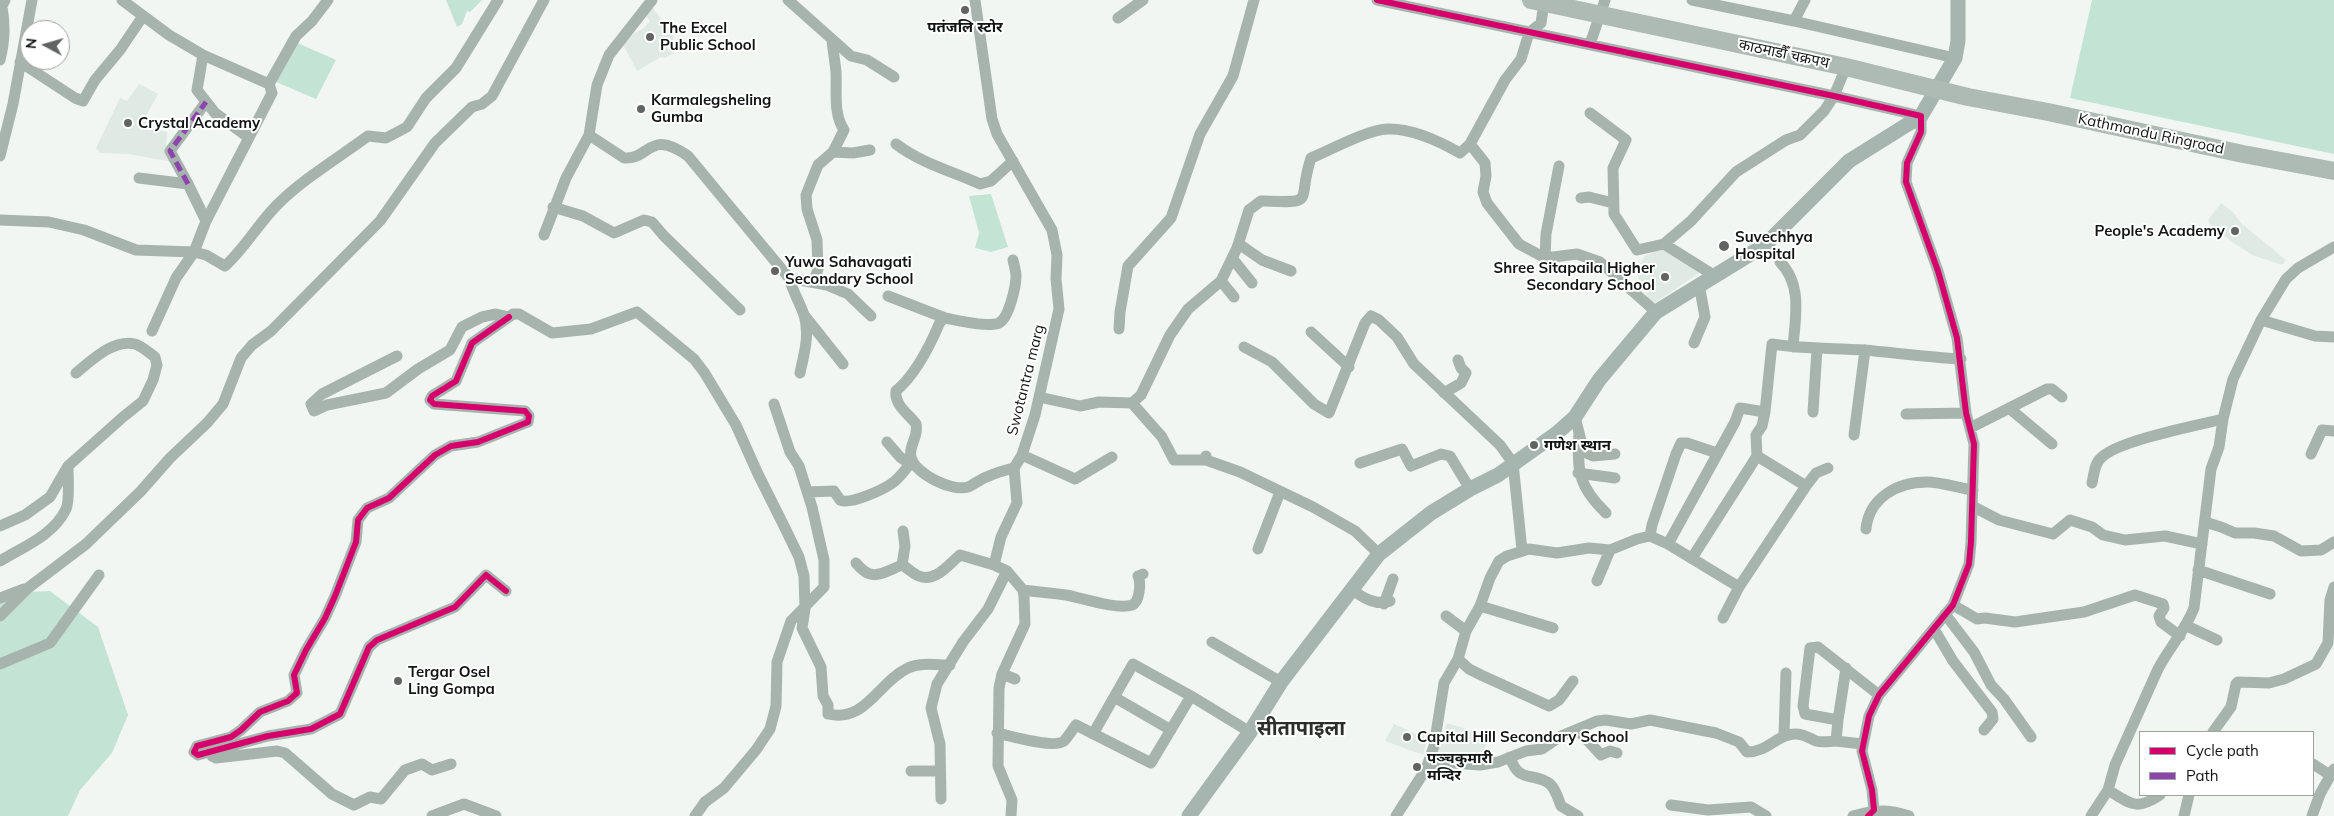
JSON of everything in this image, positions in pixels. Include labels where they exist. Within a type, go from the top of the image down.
[{"type":"highway","points":[[1538,1],[1602,8]]},
{"type":"highway","name":"काठमाडाैँ चक्रपथ","points":[[1602,8],[1968,97]]},
{"type":"highway","name":"Kathmandu Ringroad","points":[[1968,97],[2334,171]]},
{"type":"main road","points":[[1189,816],[1250,732],[1281,682],[1379,554],[1431,513],[1470,489],[1498,475],[1575,417],[1599,380],[1656,312],[1764,245],[1849,161],[1921,116],[1938,90],[1955,58],[1958,42],[1958,0]]},
{"type":"street","points":[[28,20],[32,0]]},
{"type":"street","points":[[122,0],[169,35],[203,55],[269,84]]},
{"type":"street","points":[[152,332],[176,278],[194,252],[206,221],[272,93],[269,84],[296,36],[312,21],[328,0]]},
{"type":"street","points":[[0,220],[49,222],[84,230],[136,250],[194,252],[225,266],[236,257],[276,206],[289,194],[368,136],[386,138],[406,127],[426,98],[456,68],[498,0]]},
{"type":"street","points":[[0,616],[28,588],[86,544],[207,423],[223,404],[241,358],[252,344],[271,331],[380,221],[435,143],[472,107],[482,104],[492,96],[544,0]]},
{"type":"street","points":[[544,236],[553,207],[589,135],[597,85],[609,55],[652,0]]},
{"type":"street","points":[[788,0],[851,56],[867,60],[894,76]]},
{"type":"street","name":"Swotantra marg","points":[[975,0],[992,120],[997,134],[1052,230],[1057,255],[1056,279],[1059,309],[1035,415],[1022,455],[1014,468]]},
{"type":"street","points":[[1118,18],[1142,0]]},
{"type":"street","points":[[1119,330],[1120,312],[1128,266],[1171,218],[1200,134],[1233,76],[1254,0]]},
{"type":"street","points":[[1377,0],[1921,116],[1921,132],[1908,163],[1906,182],[1938,271],[1961,358],[1966,414],[1974,444],[1969,564],[1953,605],[1879,695],[1869,716],[1862,744],[1871,813]]},
{"type":"street","points":[[1692,0],[1955,58]]},
{"type":"street","points":[[1794,21],[1805,0]]},
{"type":"street","points":[[1039,397],[1080,406],[1099,402],[1132,403],[1141,395],[1170,335],[1188,309],[1221,281],[1239,244],[1249,210],[1261,201],[1294,202],[1301,200],[1305,196],[1305,176],[1311,158],[1374,132],[1387,129],[1414,133],[1439,142],[1460,153],[1470,144],[1505,80],[1521,59],[1529,33],[1540,23],[1538,1]]},
{"type":"street","points":[[0,60],[5,40],[2,4]]},
{"type":"street","points":[[1590,44],[1602,8]]},
{"type":"street","points":[[32,70],[75,98],[83,101],[143,16]]},
{"type":"street","points":[[814,282],[818,269],[817,240],[807,208],[806,195],[818,165],[833,152],[844,130],[840,123],[835,94],[836,73],[832,40]]},
{"type":"street","points":[[203,55],[197,90],[214,113],[248,137]]},
{"type":"street","points":[[0,156],[13,104],[20,62]]},
{"type":"street","points":[[1590,113],[1626,140],[1614,168],[1614,214],[1637,250],[1664,244],[1691,221],[1736,172],[1778,145],[1800,135],[1824,111],[1834,96],[1846,67]]},
{"type":"street","points":[[206,102],[170,151],[206,221]]},
{"type":"street","points":[[589,135],[624,158],[629,159],[651,146],[660,144],[680,150],[688,156],[789,278],[794,296],[804,315],[843,364]]},
{"type":"street","points":[[896,144],[920,160],[942,167],[980,184],[991,181],[1013,161]]},
{"type":"street","points":[[1470,144],[1485,163],[1486,176],[1483,192],[1487,203],[1519,244],[1545,258],[1577,254],[1600,262],[1656,312]]},
{"type":"street","points":[[833,152],[870,150]]},
{"type":"street","points":[[1545,258],[1546,234],[1559,166]]},
{"type":"street","points":[[139,178],[188,184]]},
{"type":"street","points":[[1581,198],[1589,197],[1613,203]]},
{"type":"street","points":[[553,207],[583,216],[614,233],[644,220],[652,222],[740,310]]},
{"type":"street","points":[[1239,244],[1262,260],[1291,271]]},
{"type":"street","points":[[1664,244],[1715,276]]},
{"type":"street","points":[[2092,816],[2108,790],[2114,765],[2158,669],[2183,631],[2194,608],[2211,469],[2220,447],[2222,419],[2233,379],[2261,320],[2286,279],[2298,268],[2334,247]]},
{"type":"street","points":[[1232,258],[1252,283]]},
{"type":"street","points":[[888,296],[945,318],[964,322],[999,322],[1009,309],[1013,293],[1016,276],[1013,260]]},
{"type":"street","points":[[1780,262],[1786,268],[1794,284],[1797,301],[1793,347]]},
{"type":"street","points":[[789,278],[814,282],[848,294],[871,316]]},
{"type":"street","points":[[1221,281],[1234,297]]},
{"type":"street","points":[[1694,343],[1705,317],[1699,284]]},
{"type":"street","points":[[506,591],[486,575],[455,607],[377,640],[369,647],[340,714],[311,729],[268,736],[198,756],[194,752],[197,746],[231,737],[260,712],[288,701],[297,693],[294,675],[329,611],[353,549],[358,520],[366,508],[389,498],[435,455],[451,446],[478,442],[528,422],[530,416],[525,411],[434,404],[430,400],[432,396],[456,381],[460,376],[466,355],[472,343],[513,314],[519,314],[552,333],[592,330],[637,312],[694,360],[736,425],[799,557],[804,576],[805,609],[802,628],[821,667],[823,696],[828,705],[828,714],[839,717],[866,707],[894,676],[909,667],[924,664],[950,665]]},
{"type":"street","points":[[397,356],[322,394],[311,404],[314,411],[327,405],[386,393],[418,369],[450,350],[462,327],[482,317],[496,314],[508,317]]},
{"type":"street","points":[[800,374],[808,337],[804,315]]},
{"type":"street","points":[[1244,346],[1272,362],[1314,404],[1329,412],[1369,317],[1379,320],[1396,337],[1414,364],[1500,445],[1513,463],[1522,550]]},
{"type":"street","points":[[808,492],[834,491],[840,500],[847,502],[877,492],[901,476],[911,463],[910,454],[917,436],[916,424],[897,402],[896,394],[920,360],[940,322],[945,318]]},
{"type":"street","points":[[2261,320],[2316,336],[2334,337]]},
{"type":"street","points":[[1311,332],[1349,367]]},
{"type":"street","points":[[0,526],[25,515],[50,497],[68,466],[144,401],[153,380],[156,365],[155,357],[137,344],[125,343],[115,346],[76,373]]},
{"type":"street","points":[[1692,558],[1757,456],[1756,436],[1762,426],[1772,344],[1817,349],[1865,350],[1912,356],[1961,358]]},
{"type":"street","points":[[1813,412],[1817,349]]},
{"type":"street","points":[[1854,436],[1865,350]]},
{"type":"street","points":[[898,382],[920,360]]},
{"type":"street","points":[[1444,393],[1461,382],[1466,373],[1458,360]]},
{"type":"street","points":[[1970,428],[2048,389],[2052,389],[2062,398]]},
{"type":"street","points":[[1132,403],[1162,437],[1174,460],[1206,458],[1240,472],[1355,531],[1379,554]]},
{"type":"street","points":[[695,816],[705,802],[724,788],[740,770],[770,729],[774,718],[778,690],[778,662],[791,621],[805,609],[824,587],[824,560],[808,492],[799,466],[790,452],[774,404]]},
{"type":"street","points":[[1668,544],[1716,453],[1735,422],[1740,408],[1764,412]]},
{"type":"street","points":[[2009,408],[2052,444]]},
{"type":"street","points":[[1906,414],[1966,414]]},
{"type":"street","points":[[1575,417],[1584,452],[1592,456],[1615,454]]},
{"type":"street","points":[[2092,483],[2097,462],[2106,453],[2143,439],[2222,419]]},
{"type":"street","points":[[2311,454],[2322,430],[2334,431]]},
{"type":"street","points":[[1579,432],[1578,472],[1590,497],[1606,513]]},
{"type":"street","points":[[887,442],[900,457],[930,478],[949,486],[967,487],[988,476],[1014,468],[1017,503],[1001,537],[994,566]]},
{"type":"street","points":[[1650,536],[1652,525],[1681,442],[1687,442],[1716,453]]},
{"type":"street","points":[[1360,463],[1402,449],[1411,466],[1441,454],[1450,456],[1470,489]]},
{"type":"street","points":[[1022,455],[1075,479],[1112,457]]},
{"type":"street","points":[[1757,456],[1806,486]]},
{"type":"street","points":[[0,561],[43,536],[55,525],[67,508],[68,466]]},
{"type":"street","points":[[1723,618],[1739,587],[1806,486],[1816,473],[1828,468]]},
{"type":"street","points":[[1578,472],[1614,478]]},
{"type":"street","points":[[1866,529],[1867,522],[1879,498],[1889,490],[1927,482],[1973,490]]},
{"type":"street","points":[[1258,549],[1280,492]]},
{"type":"street","points":[[1972,506],[2000,520],[2053,534],[2070,520],[2092,527],[2103,535],[2125,540],[2165,536],[2202,544]]},
{"type":"street","points":[[2205,522],[2221,526],[2235,533],[2274,536],[2301,551],[2321,550],[2334,542]]},
{"type":"street","points":[[902,565],[905,546],[903,531]]},
{"type":"street","points":[[1396,816],[1426,769],[1434,746],[1444,683],[1458,659],[1466,631],[1480,606],[1490,578],[1499,561],[1522,550],[1557,554],[1590,548],[1610,550],[1650,536],[1668,544],[1739,587]]},
{"type":"street","points":[[1597,581],[1610,550]]},
{"type":"street","points":[[902,565],[919,576],[933,578],[960,555],[1006,571],[1023,590],[1025,624],[1002,674],[999,688],[998,766],[1012,800],[1011,816]]},
{"type":"street","points":[[856,563],[864,573],[875,576],[902,565]]},
{"type":"street","points":[[2198,570],[2270,594]]},
{"type":"street","points":[[941,799],[940,744],[931,708],[936,684],[950,665],[963,642],[988,609],[1006,571]]},
{"type":"street","points":[[1023,590],[1108,604],[1132,605],[1136,602],[1139,595],[1140,580],[1138,576],[1143,574]]},
{"type":"street","points":[[0,664],[50,642],[99,575]]},
{"type":"street","points":[[1352,589],[1360,597],[1387,602],[1394,580]]},
{"type":"street","points":[[2215,731],[2231,707],[2238,682],[2269,683],[2284,679],[2316,664],[2328,643],[2330,600],[2334,587]]},
{"type":"street","points":[[0,598],[28,588]]},
{"type":"street","points":[[1953,605],[1977,619],[1985,618],[2015,622],[2039,617],[2063,616],[2084,612],[2135,595],[2162,604],[2164,608],[2159,616],[2161,622],[2183,631],[2217,640]]},
{"type":"street","points":[[1480,606],[1553,628]]},
{"type":"street","points":[[1944,614],[1974,652],[1991,685],[2004,699],[2031,737]]},
{"type":"street","points":[[1446,616],[1466,631]]},
{"type":"street","points":[[1934,629],[1953,661],[1992,712],[1993,719],[1984,730]]},
{"type":"street","points":[[1212,642],[1281,682]]},
{"type":"street","points":[[1838,720],[1805,714],[1804,706],[1810,648],[1818,647],[1879,695]]},
{"type":"street","points":[[1458,659],[1469,669],[1481,676],[1549,706],[1559,700],[1573,681]]},
{"type":"street","points":[[1093,734],[1133,664],[1250,732]]},
{"type":"street","points":[[1836,741],[1846,668]]},
{"type":"street","points":[[1784,735],[1786,673]]},
{"type":"street","points":[[1002,674],[1016,679]]},
{"type":"street","points":[[997,733],[1052,744],[1062,742],[1076,726],[1151,763],[1190,696]]},
{"type":"street","points":[[1114,697],[1171,730]]},
{"type":"street","points":[[1426,769],[1454,763],[1480,765],[1526,751],[1542,750],[1561,736],[1598,721],[1631,724],[1650,720],[1716,733],[1739,742],[1747,752],[1756,752],[1772,745],[1784,735],[1796,733],[1821,742],[1836,741],[1862,744]]},
{"type":"street","points":[[1578,730],[1601,755],[1610,751],[1617,753]]},
{"type":"street","points":[[206,754],[216,758],[276,751],[285,753],[332,794],[354,805],[370,797],[381,799],[405,770],[422,764],[432,770],[451,764]]},
{"type":"street","points":[[1510,757],[1520,774],[1548,782],[1556,792],[1561,806],[1578,816]]},
{"type":"street","points":[[2312,816],[2332,772],[2314,764]]},
{"type":"street","points":[[911,771],[940,771]]},
{"type":"street","points":[[2108,790],[2134,804],[2147,804],[2159,796]]},
{"type":"street","points":[[2184,816],[2189,796]]},
{"type":"street","points":[[432,816],[464,804],[496,816]]},
{"type":"street","points":[[1671,805],[1708,810],[1751,807],[1766,816]]},
{"type":"street","points":[[1853,816],[1897,812],[1909,816]]},
{"type":"shaded area","name":"The Excel Public School","points":[[652,7],[673,34],[674,53],[665,58],[661,57],[637,71],[621,41],[644,28],[650,21],[645,15]]},
{"type":"shaded area","name":"Crystal Academy","points":[[139,84],[158,94],[145,118],[153,128],[167,132],[166,148],[173,162],[129,154],[100,153],[96,148],[120,98],[127,101]]},
{"type":"shaded area","name":"People's Academy","points":[[2221,203],[2233,212],[2241,223],[2286,260],[2282,265],[2252,255],[2210,224],[2208,220]]},
{"type":"shaded area","name":"Shree Sitapaila Higher Secondary School","points":[[1665,246],[1698,267],[1699,273],[1652,305],[1639,282],[1637,268],[1645,256]]},
{"type":"shaded area","points":[[1447,723],[1490,736],[1478,763],[1466,757],[1450,758],[1436,754]]},
{"type":"shaded area","name":"Capital Hill Secondary School","points":[[1394,724],[1416,734],[1419,732],[1429,734],[1423,755],[1385,741]]},
{"type":"green space","points":[[446,0],[482,0],[470,12],[467,11],[462,24],[457,27]]},
{"type":"green space","points":[[2092,0],[2334,0],[2334,154],[2070,98]]},
{"type":"green space","points":[[293,41],[336,60],[316,99],[274,81]]},
{"type":"green space","points":[[991,194],[1008,247],[991,252],[975,248],[979,233],[969,196]]},
{"type":"green space","points":[[50,591],[98,627],[128,715],[112,753],[80,790],[68,816],[0,816],[0,593]]},
{"type":"marked path","points":[[188,184],[170,151],[206,102]]},
{"type":"cycle path","points":[[1377,0],[1921,116],[1921,132],[1907,163],[1906,182],[1938,271],[1957,338],[1966,413],[1974,444],[1971,542],[1969,564],[1953,605],[1879,695],[1869,716],[1862,751],[1872,790],[1874,810],[1868,816]]},
{"type":"cycle path","points":[[506,591],[486,575],[455,607],[377,640],[369,647],[340,714],[311,729],[268,736],[198,755],[194,752],[197,746],[231,737],[260,712],[288,701],[297,693],[294,675],[335,596],[356,542],[358,520],[367,508],[389,498],[435,455],[451,446],[478,442],[528,422],[529,416],[525,411],[434,404],[430,400],[432,396],[456,381],[472,343],[509,317]]},
{"type":"place","name":"पतंजलि स्टोर","points":[[965,10]]},
{"type":"place","name":"The Excel Public School","points":[[650,37]]},
{"type":"place","name":"Karmalegsheling Gumba","points":[[641,109]]},
{"type":"place","name":"Crystal Academy","points":[[128,123]]},
{"type":"place","name":"People's Academy","points":[[2235,231]]},
{"type":"place","name":"Suvechhya Hospital","points":[[1724,246]]},
{"type":"place","name":"Yuwa Sahavagati Secondary School","points":[[775,271]]},
{"type":"place","name":"Shree Sitapaila Higher Secondary School","points":[[1665,277]]},
{"type":"place","name":"गणेश स्थान","points":[[1534,445]]},
{"type":"place","name":"Tergar Osel Ling Gompa","points":[[398,681]]},
{"type":"place","name":"Capital Hill Secondary School","points":[[1407,737]]},
{"type":"place","name":"पञ्चकुमारी मन्दिर","points":[[1417,767]]},
{"type":"district","name":"सीतापाइला","points":[[1301,729]]}]
